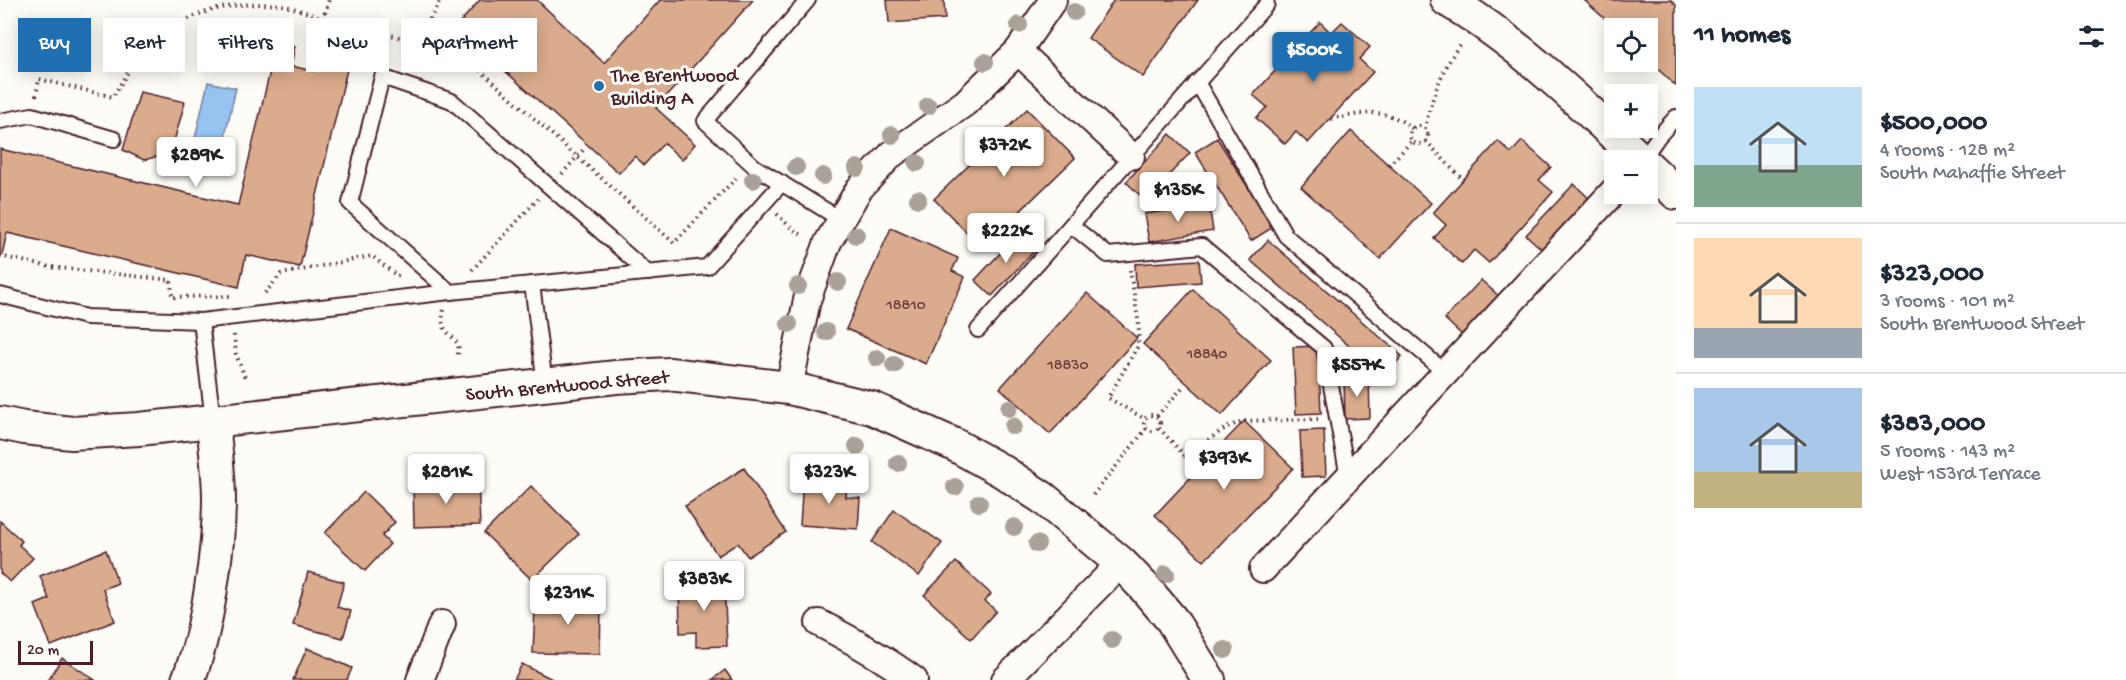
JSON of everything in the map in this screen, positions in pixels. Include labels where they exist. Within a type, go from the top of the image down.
[{"type":"street","points":[[789,388],[807,300],[828,242],[859,189],[892,154],[965,103],[1018,51],[1053,0]]},
{"type":"street","points":[[1448,0],[1550,74],[1631,150]]},
{"type":"street","points":[[1018,51],[1131,156]]},
{"type":"street","points":[[1658,176],[1676,193]]},
{"type":"street","points":[[1263,569],[1604,202]]},
{"type":"street","name":"South Brentwood Street","points":[[0,423],[72,433],[139,429],[545,384],[669,374],[789,388],[872,408],[955,445],[1002,471],[1043,498],[1121,563],[1172,620],[1209,680]]},
{"type":"street","points":[[188,680],[206,615],[215,551],[219,499],[213,421]]},
{"type":"street","points":[[1005,680],[1121,563]]},
{"type":"street","points":[[819,623],[853,640],[914,680]]},
{"type":"street","points":[[420,680],[442,624]]},
{"type":"lane","points":[[808,0],[705,122],[755,167],[842,218]]},
{"type":"lane","points":[[978,330],[1267,4]]},
{"type":"lane","points":[[450,292],[350,203],[382,77],[452,101],[648,273]]},
{"type":"lane","points":[[1197,82],[1286,236],[1445,372]]},
{"type":"lane","points":[[0,121],[32,115],[114,139]]},
{"type":"lane","points":[[1649,150],[1676,117]]},
{"type":"lane","points":[[0,295],[86,317],[201,321],[450,292],[707,267],[782,183]]},
{"type":"lane","points":[[1071,225],[1108,255],[1202,246],[1324,348],[1348,477]]},
{"type":"lane","points":[[532,284],[545,384]]},
{"type":"lane","points":[[201,321],[213,421]]},
{"type":"path","points":[[323,18],[328,0]]},
{"type":"path","points":[[430,18],[441,0]]},
{"type":"path","points":[[1426,141],[1428,111],[1449,60],[1461,44]]},
{"type":"path","points":[[1331,119],[1372,111],[1395,117],[1413,129]]},
{"type":"path","points":[[1425,129],[1420,126],[1413,129],[1410,135],[1412,141],[1419,144],[1426,141]]},
{"type":"path","points":[[1389,165],[1412,141]]},
{"type":"path","points":[[1426,141],[1463,180]]},
{"type":"path","points":[[458,355],[458,345],[445,331],[443,314],[454,272],[472,270],[585,148]]},
{"type":"path","points":[[1126,253],[1139,325],[1138,346],[1108,398],[1145,419]]},
{"type":"path","points":[[0,256],[50,267],[171,280],[172,297],[240,296]]},
{"type":"path","points":[[263,295],[281,274],[372,256],[397,276],[429,274]]},
{"type":"path","points":[[1157,416],[1183,387]]},
{"type":"path","points":[[1157,416],[1151,415],[1145,419],[1143,424],[1151,432],[1159,428]]},
{"type":"path","points":[[1157,416],[1160,420],[1159,428]]},
{"type":"path","points":[[1185,456],[1224,429],[1242,421],[1337,420]]},
{"type":"path","points":[[1159,428],[1198,470]]},
{"type":"path","points":[[1093,495],[1146,429]]},
{"type":"water","points":[[208,82],[236,88],[222,149],[194,143]]},
{"type":"building","name":"The Brentwood Building A","points":[[480,0],[537,0],[604,63],[660,0],[753,0],[656,108],[695,144],[682,160],[664,143],[644,165],[635,156],[619,173],[506,72],[537,72],[537,18],[464,18]]},
{"type":"building","points":[[887,0],[944,0],[945,19],[889,23]]},
{"type":"building","points":[[1114,0],[1198,0],[1143,77],[1088,38]]},
{"type":"building","points":[[1584,0],[1671,0],[1676,5],[1676,86],[1658,69],[1658,18],[1604,18]]},
{"type":"building","points":[[1320,22],[1331,33],[1342,22],[1370,47],[1359,59],[1373,72],[1308,143],[1296,132],[1285,144],[1256,118],[1267,107],[1253,95]]},
{"type":"building","points":[[294,67],[306,69],[306,72],[346,72],[300,267],[246,255],[239,287],[7,233],[2,255],[0,255],[0,149],[238,205],[270,72],[294,72]]},
{"type":"building","points":[[140,92],[185,102],[173,145],[168,143],[167,154],[144,160],[123,150]]},
{"type":"building","points":[[1027,109],[1075,158],[982,248],[934,199]]},
{"type":"building","points":[[1351,131],[1431,203],[1380,259],[1301,187]]},
{"type":"building","points":[[1170,134],[1190,153],[1145,200],[1126,182]]},
{"type":"building","points":[[1217,138],[1273,227],[1251,241],[1195,152]]},
{"type":"building","points":[[1498,141],[1511,153],[1522,141],[1551,167],[1539,180],[1553,192],[1489,263],[1474,250],[1462,264],[1434,238],[1446,225],[1433,213]]},
{"type":"building","points":[[1574,184],[1592,201],[1545,252],[1526,235]]},
{"type":"building","points":[[1209,205],[1213,231],[1149,242],[1144,214]]},
{"type":"building","points":[[891,228],[958,258],[952,271],[965,277],[926,364],[846,329]]},
{"type":"building","points":[[1020,232],[1037,248],[992,296],[975,280]]},
{"type":"building","points":[[1268,240],[1402,356],[1385,377],[1250,260]]},
{"type":"building","points":[[1199,260],[1201,282],[1136,287],[1135,264]]},
{"type":"building","points":[[1481,280],[1501,298],[1464,337],[1445,319]]},
{"type":"building","points":[[1193,289],[1271,360],[1222,415],[1143,344]]},
{"type":"building","points":[[1087,293],[1137,338],[1050,434],[1000,388]]},
{"type":"building","points":[[1318,346],[1321,413],[1296,414],[1293,347]]},
{"type":"building","points":[[1369,376],[1370,418],[1345,419],[1344,377]]},
{"type":"building","points":[[1244,421],[1293,468],[1204,561],[1155,515]]},
{"type":"building","points":[[1324,430],[1326,476],[1302,477],[1300,431]]},
{"type":"building","points":[[744,468],[786,532],[748,557],[738,543],[718,556],[685,506]]},
{"type":"building","points":[[803,479],[847,482],[846,497],[860,498],[858,529],[800,525]]},
{"type":"building","points":[[478,482],[480,525],[414,527],[413,484]]},
{"type":"building","points":[[531,486],[579,534],[532,580],[484,533]]},
{"type":"building","points":[[364,492],[395,522],[382,536],[390,544],[365,571],[325,533]]},
{"type":"building","points":[[894,510],[942,543],[919,576],[872,542]]},
{"type":"building","points":[[0,521],[22,541],[19,545],[33,558],[10,582],[0,573]]},
{"type":"building","points":[[106,550],[118,583],[103,589],[115,621],[51,646],[35,605],[49,599],[40,576]]},
{"type":"building","points":[[956,562],[991,594],[985,601],[996,611],[971,639],[924,595]]},
{"type":"building","points":[[308,572],[344,582],[337,607],[351,611],[343,638],[293,625]]},
{"type":"building","points":[[724,581],[727,646],[696,647],[696,632],[680,633],[679,583]]},
{"type":"building","points":[[551,592],[586,593],[586,608],[601,608],[600,654],[533,653],[535,608],[551,609]]},
{"type":"building","points":[[307,648],[352,668],[347,680],[293,680]]},
{"type":"building","points":[[62,658],[95,680],[48,680]]},
{"type":"building","points":[[522,664],[554,680],[514,680]]},
{"type":"building","points":[[725,670],[732,680],[712,680]]},
{"type":"place","name":"The Brentwood Building A","points":[[599,86]]}]
